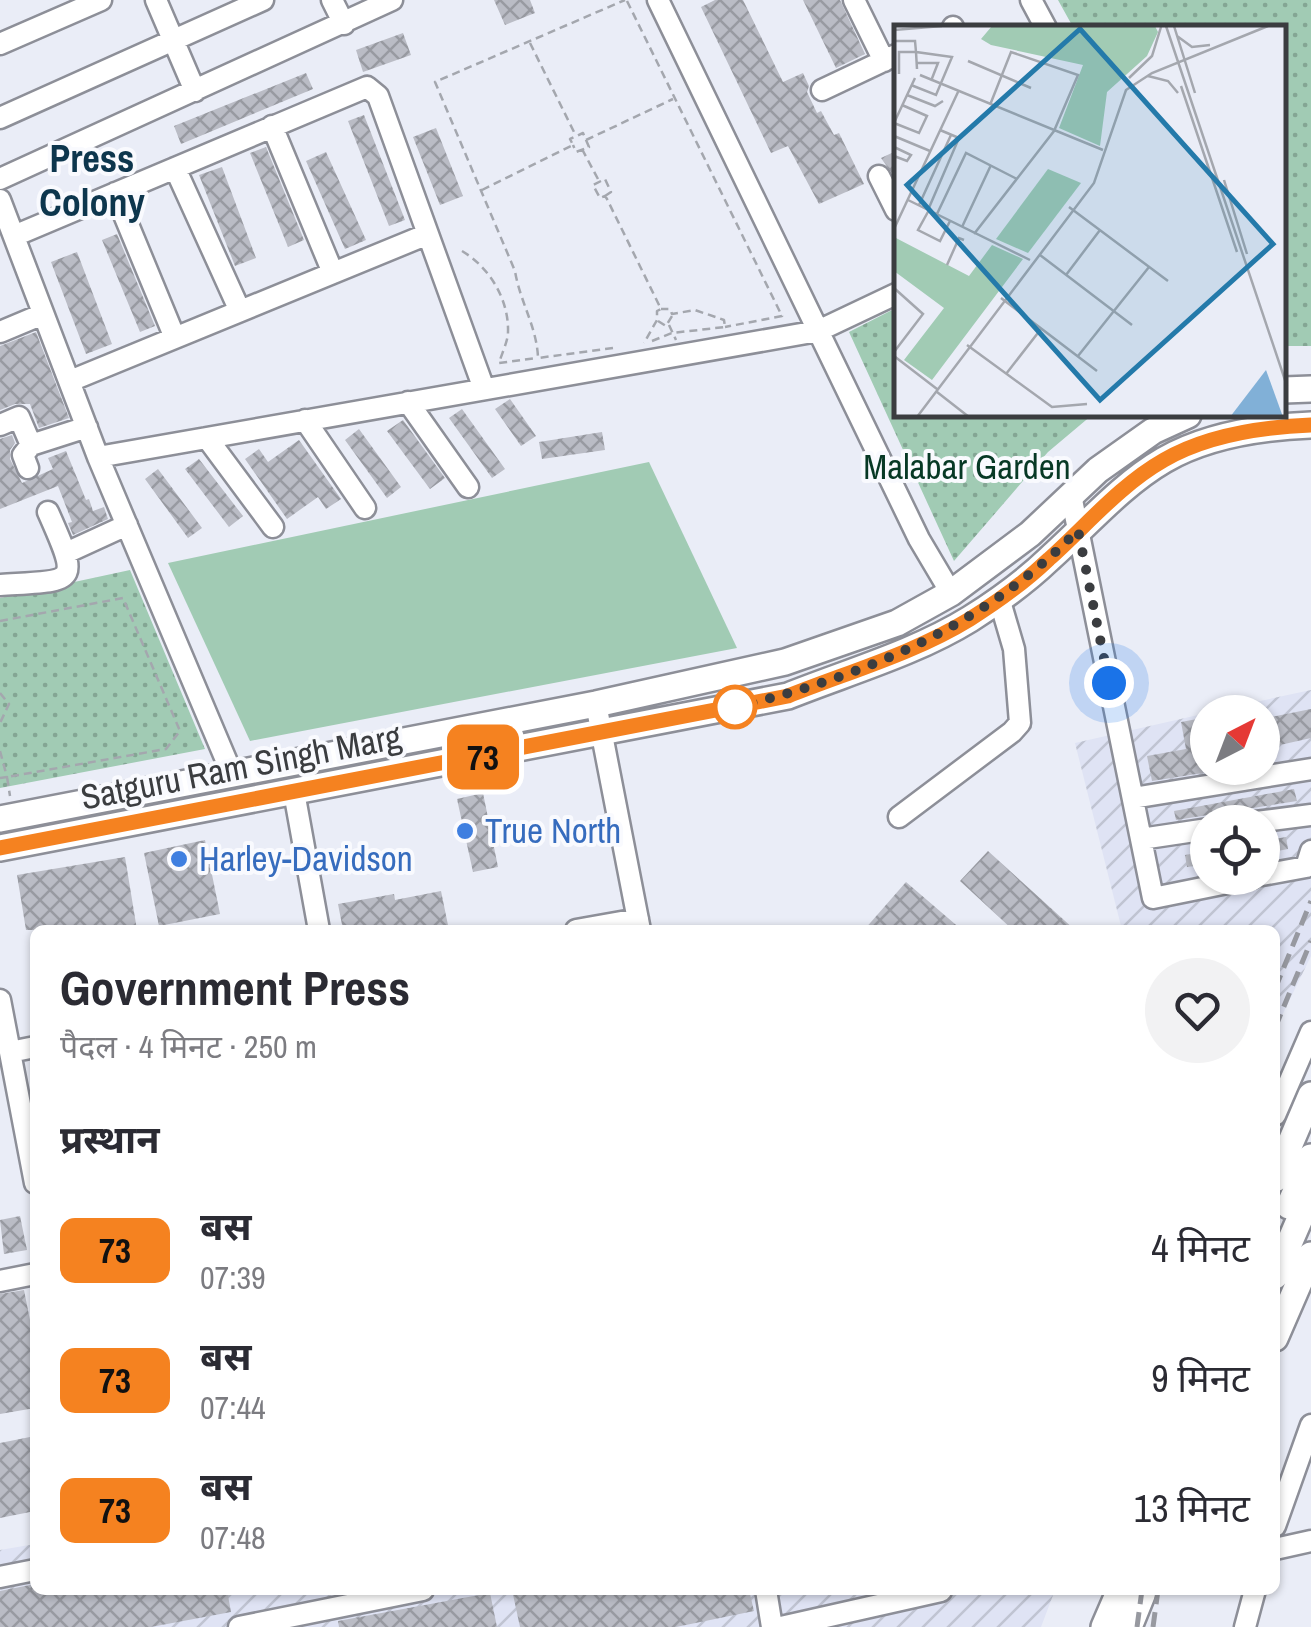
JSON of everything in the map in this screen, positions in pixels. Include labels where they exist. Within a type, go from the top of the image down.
[{"type":"main road","points":[[1286,390],[1311,389]]},
{"type":"main road","name":"Satguru Ram Singh Marg","points":[[6,818],[596,704],[785,662],[897,623],[950,594],[1030,534],[1098,470],[1153,432],[1182,418]]},
{"type":"main road","name":"Satguru Ram Singh Marg","points":[[0,848],[788,696],[969,619],[1048,561],[1078,530],[1164,460],[1204,442],[1272,427],[1311,425]]},
{"type":"main road","points":[[950,594],[969,619]]},
{"type":"main road","points":[[1280,1167],[1311,1096]]},
{"type":"main road","points":[[1280,1227],[1311,1157]]},
{"type":"main road","points":[[1280,1264],[1311,1193]]},
{"type":"main road","points":[[1280,1326],[1311,1254]]},
{"type":"main road","points":[[1101,1627],[1109,1595]]},
{"type":"main road","points":[[1101,1627],[1135,1595]]},
{"type":"main road","points":[[1129,1627],[1137,1595]]},
{"type":"street","points":[[0,44],[62,8],[101,0]]},
{"type":"street","points":[[156,0],[194,91]]},
{"type":"street","points":[[0,118],[262,0]]},
{"type":"street","points":[[332,0],[344,24]]},
{"type":"street","points":[[0,179],[392,0]]},
{"type":"street","points":[[658,0],[919,539],[950,594]]},
{"type":"street","points":[[822,90],[890,58],[854,0]]},
{"type":"street","points":[[1031,0],[1044,25]]},
{"type":"street","points":[[14,236],[362,88],[374,90],[484,389]]},
{"type":"street","points":[[272,126],[333,273]]},
{"type":"street","points":[[175,168],[240,311]]},
{"type":"street","points":[[880,176],[894,206]]},
{"type":"street","points":[[115,193],[174,338]]},
{"type":"street","points":[[0,200],[98,456],[232,774]]},
{"type":"street","points":[[70,381],[428,234]]},
{"type":"street","points":[[98,456],[818,331],[894,295]]},
{"type":"street","points":[[0,332],[43,314]]},
{"type":"street","points":[[408,402],[468,487]]},
{"type":"street","points":[[0,425],[18,417],[31,445]]},
{"type":"street","points":[[305,420],[365,508]]},
{"type":"street","points":[[28,468],[23,456],[31,445],[87,427]]},
{"type":"street","points":[[206,438],[273,528]]},
{"type":"street","points":[[1071,496],[1153,898],[1190,891]]},
{"type":"street","points":[[0,585],[59,580],[69,571],[66,553],[48,512]]},
{"type":"street","points":[[66,553],[127,525]]},
{"type":"street","points":[[900,817],[1020,723],[1014,649],[998,598]]},
{"type":"street","points":[[596,704],[638,924]]},
{"type":"street","points":[[1132,798],[1311,769]]},
{"type":"street","points":[[294,792],[318,925]]},
{"type":"street","points":[[1280,819],[1311,814]]},
{"type":"street","points":[[1141,839],[1190,832]]},
{"type":"street","points":[[1280,872],[1306,867],[1311,851]]},
{"type":"street","points":[[0,1000],[10,1052],[10,1110],[30,1168]]},
{"type":"street","points":[[1280,1104],[1311,1032]]},
{"type":"street","points":[[10,1052],[30,1049]]},
{"type":"street","points":[[0,1281],[30,1275]]},
{"type":"street","points":[[1280,1512],[1311,1426]]},
{"type":"street","points":[[1280,1547],[1311,1541]]},
{"type":"street","points":[[0,1578],[30,1571]]},
{"type":"street","points":[[239,1627],[398,1595]]},
{"type":"street","points":[[767,1595],[772,1627]]},
{"type":"street","points":[[782,1627],[920,1595]]},
{"type":"street","points":[[1244,1627],[1254,1595]]},
{"type":"path","points":[[538,358],[538,337],[519,298],[515,271],[435,82],[626,0],[782,316],[672,333],[644,344],[661,309],[670,309],[672,333]]},
{"type":"path","points":[[530,42],[576,136]]},
{"type":"path","points":[[586,140],[675,98]]},
{"type":"path","points":[[583,133],[586,140],[589,147],[576,152],[570,138],[583,133]]},
{"type":"path","points":[[481,190],[573,145]]},
{"type":"path","points":[[582,150],[600,182],[604,179],[612,192],[605,196],[661,309]]},
{"type":"path","points":[[462,251],[499,289],[509,333],[499,363],[626,346]]},
{"type":"path","points":[[672,314],[695,310],[724,320],[725,327]]},
{"type":"path","points":[[657,320],[669,325]]},
{"type":"path","points":[[0,621],[123,598],[180,732],[166,749],[0,778]]},
{"type":"path","points":[[0,694],[9,704],[0,722]]},
{"type":"path","points":[[0,751],[7,777],[6,818]]},
{"type":"shaded area","points":[[1311,690],[1311,956],[1280,1020],[1280,925],[1121,925],[1075,743],[1190,717],[1190,785],[1280,785],[1280,697]]},
{"type":"shaded area","points":[[30,1545],[30,1595],[1053,1595],[1041,1627],[0,1627],[0,1550]]},
{"type":"green space","points":[[1058,0],[1311,0],[1311,346],[1286,346],[1286,25],[1072,25]]},
{"type":"green space","name":"Malabar Garden","points":[[894,309],[894,418],[1088,418],[1048,452],[954,561],[849,332]]},
{"type":"green space","points":[[649,462],[737,648],[250,741],[168,563]]},
{"type":"green space","points":[[130,570],[205,749],[0,788],[0,598]]},
{"type":"building","points":[[494,0],[530,0],[535,13],[505,25]]},
{"type":"building","points":[[715,0],[743,0],[783,82],[803,73],[817,113],[821,111],[834,135],[839,133],[864,184],[819,204],[788,146],[771,153],[701,7]]},
{"type":"building","points":[[803,0],[840,0],[865,54],[836,68]]},
{"type":"building","points":[[403,33],[411,55],[363,72],[356,50]]},
{"type":"building","points":[[306,73],[313,89],[181,144],[174,126]]},
{"type":"building","points":[[364,115],[405,220],[389,226],[348,121]]},
{"type":"building","points":[[436,128],[463,196],[440,205],[413,137]]},
{"type":"building","points":[[266,147],[304,240],[288,247],[250,153]]},
{"type":"building","points":[[326,152],[366,240],[345,249],[306,161]]},
{"type":"building","points":[[894,152],[894,176],[881,158]]},
{"type":"building","points":[[222,167],[256,258],[235,266],[199,175]]},
{"type":"building","points":[[117,234],[155,326],[140,332],[102,240]]},
{"type":"building","points":[[77,252],[112,344],[86,354],[51,262]]},
{"type":"building","points":[[36,332],[69,418],[39,428],[30,404],[0,410],[0,346]]},
{"type":"building","points":[[510,399],[536,436],[521,446],[495,409]]},
{"type":"building","points":[[462,409],[505,469],[492,478],[449,418]]},
{"type":"building","points":[[403,420],[445,478],[430,489],[387,431]]},
{"type":"building","points":[[359,429],[401,487],[387,498],[345,440]]},
{"type":"building","points":[[602,432],[605,450],[542,459],[539,442]]},
{"type":"building","points":[[12,435],[15,443],[10,459],[22,483],[53,469],[48,458],[66,451],[86,500],[89,499],[93,511],[104,507],[108,519],[73,535],[58,486],[0,509],[0,439]]},
{"type":"building","points":[[299,440],[341,499],[326,509],[318,497],[287,519],[245,459],[259,449],[268,462]]},
{"type":"building","points":[[199,459],[243,516],[229,527],[185,469]]},
{"type":"building","points":[[158,469],[202,528],[188,538],[145,479]]},
{"type":"building","points":[[1311,709],[1311,738],[1280,745],[1280,715]]},
{"type":"building","points":[[1190,720],[1190,775],[1152,781],[1147,756],[1186,749],[1181,722]]},
{"type":"building","points":[[1294,789],[1297,801],[1272,805],[1207,805]]},
{"type":"building","points":[[483,793],[498,867],[473,872],[457,799]]},
{"type":"building","points":[[1190,808],[1190,818],[1176,820],[1174,811]]},
{"type":"building","points":[[1286,837],[1288,849],[1280,851],[1280,838]]},
{"type":"building","points":[[205,840],[220,914],[159,925],[144,853]]},
{"type":"building","points":[[988,851],[1069,925],[1008,925],[960,881]]},
{"type":"building","points":[[125,857],[136,925],[30,925],[30,930],[26,930],[17,875]]},
{"type":"building","points":[[906,882],[956,925],[868,925]]},
{"type":"building","points":[[441,891],[448,925],[342,925],[338,904],[394,894],[395,900]]},
{"type":"building","points":[[20,1216],[27,1250],[4,1254],[0,1220]]},
{"type":"building","points":[[24,1290],[30,1320],[30,1409],[0,1414],[0,1294]]},
{"type":"building","points":[[30,1437],[30,1512],[0,1518],[0,1443]]},
{"type":"building","points":[[30,1585],[30,1595],[228,1595],[231,1612],[151,1627],[0,1627],[0,1591]]},
{"type":"building","points":[[490,1595],[497,1627],[339,1627],[338,1621]]},
{"type":"building","points":[[513,1595],[750,1595],[754,1611],[676,1627],[520,1627]]},
{"type":"railway","points":[[1280,977],[1311,901]]},
{"type":"railway","points":[[1280,1016],[1311,941]]},
{"type":"railway","points":[[1137,1627],[1141,1595]]},
{"type":"railway","points":[[1153,1627],[1157,1595]]},
{"type":"bus line","name":"73","points":[[0,848],[788,696],[969,619],[1048,561],[1113,499],[1164,460],[1204,442],[1272,427],[1311,425]]},
{"type":"place","name":"True North","points":[[465,831]]},
{"type":"place","name":"Harley-Davidson","points":[[179,859]]},
{"type":"district","name":"Press Colony","points":[[92,180]]},
{"type":"route","points":[[735,707],[788,696],[969,619],[1048,561],[1078,530],[1109,683]]}]
